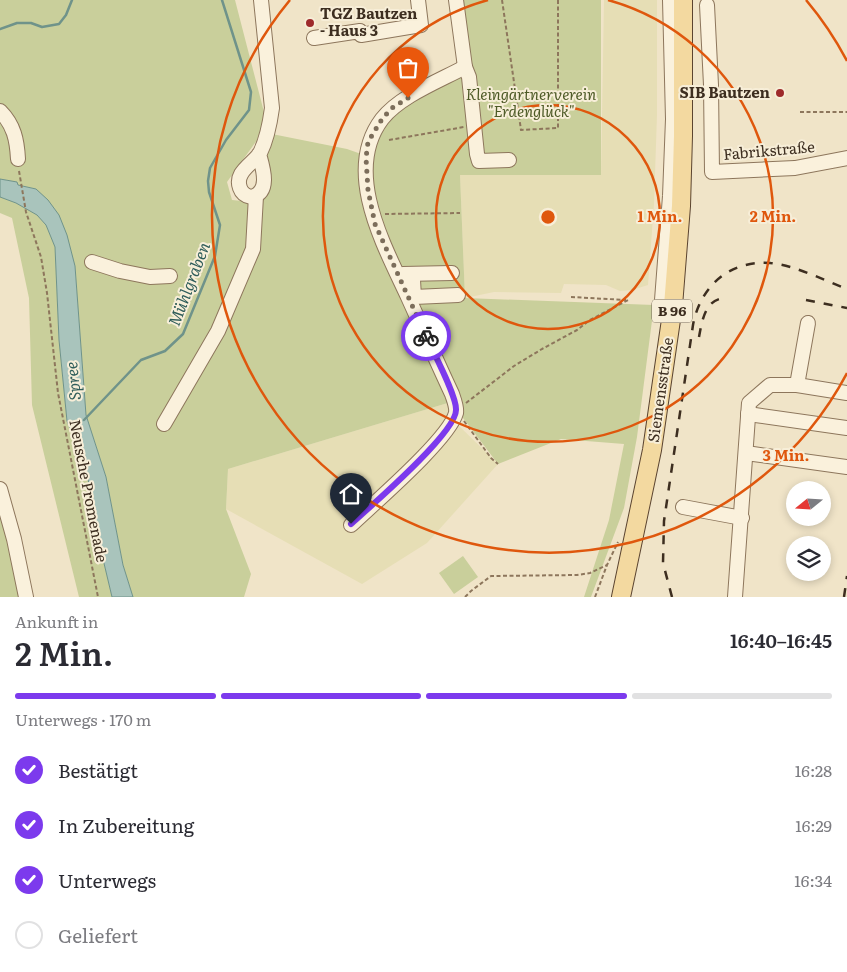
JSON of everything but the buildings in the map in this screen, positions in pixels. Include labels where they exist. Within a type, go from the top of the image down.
[{"type":"main road","name":"Siemensstraße","points":[[621,597],[652,450],[672,306],[681,206],[683,0]]},
{"type":"street","points":[[259,154],[263,170],[263,190],[256,196],[251,197],[243,194],[239,185],[239,178],[242,172],[259,154],[270,125],[272,108],[261,0]]},
{"type":"street","points":[[314,38],[360,31],[361,35],[421,25],[418,0]]},
{"type":"street","points":[[456,0],[465,67],[469,77],[479,161],[509,160]]},
{"type":"street","points":[[662,300],[670,196],[673,119],[670,0]]},
{"type":"street","name":"Fabrikstraße","points":[[707,4],[712,172],[795,168],[847,158]]},
{"type":"street","points":[[351,524],[434,446],[452,422],[456,410],[452,394],[404,275],[375,224],[368,190],[366,158],[368,142],[392,108],[465,67]]},
{"type":"street","points":[[0,112],[13,129],[17,141],[18,159]]},
{"type":"street","points":[[164,424],[218,331],[253,249],[256,196]]},
{"type":"street","points":[[92,262],[150,278],[170,276]]},
{"type":"street","points":[[404,275],[452,273]]},
{"type":"street","points":[[404,275],[413,280],[414,297],[458,295]]},
{"type":"street","points":[[797,385],[808,323]]},
{"type":"street","points":[[735,597],[749,404],[770,384],[797,385],[847,393]]},
{"type":"street","points":[[748,414],[847,428]]},
{"type":"street","points":[[746,453],[847,467]]},
{"type":"street","points":[[0,489],[14,539],[26,597]]},
{"type":"street","points":[[682,507],[742,518]]},
{"type":"path","points":[[502,0],[522,130],[558,128],[558,0]]},
{"type":"path","points":[[800,112],[847,112]]},
{"type":"path","points":[[389,140],[474,125]]},
{"type":"path","name":"Neusche Promenade","points":[[20,179],[26,212],[41,257],[60,409],[98,597]]},
{"type":"path","points":[[372,214],[460,213]]},
{"type":"path","points":[[498,464],[491,458],[456,410],[528,357],[628,300],[571,297]]},
{"type":"path","points":[[595,597],[607,565],[620,539]]},
{"type":"path","points":[[465,597],[491,576],[578,575],[590,573],[607,565]]},
{"type":"shaded area","points":[[604,0],[657,0],[657,115],[654,204],[648,285],[632,290],[620,291],[606,285],[564,284],[561,293],[494,292],[465,298],[460,175],[601,175]]},
{"type":"shaded area","points":[[451,402],[453,420],[498,464],[427,543],[362,584],[226,509],[228,469]]},
{"type":"green space","points":[[0,0],[235,0],[265,116],[257,140],[227,182],[232,200],[262,203],[267,188],[265,154],[272,134],[347,149],[364,155],[361,179],[451,402],[228,469],[226,509],[251,574],[244,597],[133,597],[123,565],[106,477],[86,415],[75,266],[36,189],[0,179]]},
{"type":"green space","name":"Kleingärtnerverein \"Erdenglück\"","points":[[460,0],[601,0],[601,175],[460,175],[465,298],[654,305],[637,437],[624,508],[591,597],[584,597],[609,520],[624,444],[561,439],[498,464],[457,410],[378,226],[369,159],[376,132],[394,110],[469,69]]},
{"type":"green space","points":[[0,197],[16,203],[37,215],[46,225],[55,247],[59,340],[67,421],[87,473],[98,538],[112,597],[79,597],[32,405],[29,298],[12,218],[0,213]]},
{"type":"green space","points":[[0,505],[22,597],[0,597]]},
{"type":"green space","points":[[463,556],[478,577],[454,594],[439,573]]},
{"type":"water","name":"Spree","points":[[0,179],[17,182],[18,185],[36,189],[48,200],[59,215],[67,235],[75,266],[86,415],[106,477],[123,565],[133,597],[112,597],[98,538],[87,473],[67,421],[59,340],[55,247],[46,225],[37,215],[16,203],[0,197]]},
{"type":"waterway","name":"Mühlgraben","points":[[0,29],[17,23],[31,23],[42,27],[59,24],[66,15],[72,0]]},
{"type":"waterway","name":"Mühlgraben","points":[[84,420],[141,360],[165,351],[183,334],[215,256],[220,225],[209,192],[210,168],[226,140],[249,110],[251,92],[222,0]]},
{"type":"railway","points":[[672,597],[663,563],[664,521],[693,325],[702,299],[710,288],[729,271],[755,263],[779,264],[809,273],[847,289]]},
{"type":"railway","points":[[699,337],[703,318],[709,307],[718,299],[725,298]]},
{"type":"railway","points":[[806,300],[847,308]]},
{"type":"railway","points":[[844,597],[847,576]]},
{"type":"way so far","points":[[408,98],[392,108],[382,119],[368,142],[366,158],[368,190],[375,224],[426,336]]},
{"type":"place","name":"TGZ Bautzen - Haus 3","points":[[310,23]]},
{"type":"place","name":"SIB Bautzen","points":[[780,93]]},
{"type":"route","points":[[351,524],[434,446],[452,422],[456,410],[452,394],[426,336]]}]
